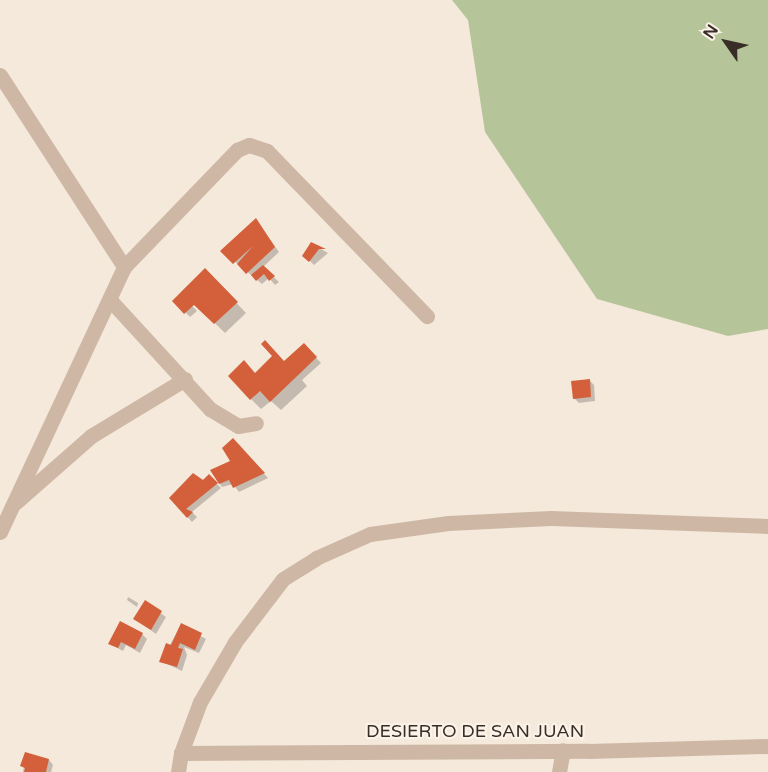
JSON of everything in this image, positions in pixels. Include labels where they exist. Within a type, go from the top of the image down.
[{"type":"street","points":[[0,75],[124,267]]},
{"type":"street","points":[[0,532],[9,508],[111,301],[124,267],[237,150],[249,145],[267,151],[427,316]]},
{"type":"street","points":[[111,301],[185,379],[210,409],[226,421],[238,426],[256,423]]},
{"type":"street","points":[[9,508],[91,436],[185,379]]},
{"type":"street","points":[[178,772],[181,753],[200,702],[236,642],[283,579],[316,558],[370,534],[448,523],[551,518],[768,526]]},
{"type":"street","name":"DESIERTO DE SAN JUAN","points":[[181,753],[768,746]]},
{"type":"street","points":[[559,772],[563,750]]},
{"type":"green space","points":[[452,0],[768,0],[768,329],[728,336],[597,299],[485,132],[468,20]]},
{"type":"building","points":[[256,218],[275,247],[246,274],[237,264],[253,246],[233,264],[220,251]]},
{"type":"building","points":[[311,242],[326,249],[319,249],[309,262],[302,256]]},
{"type":"building","points":[[263,265],[275,276],[269,281],[264,274],[256,281],[251,275]]},
{"type":"building","points":[[205,268],[238,302],[214,324],[194,305],[184,314],[172,301]]},
{"type":"building","points":[[265,340],[284,361],[304,343],[317,357],[270,402],[260,391],[250,400],[228,376],[244,360],[255,373],[272,356],[261,344]]},
{"type":"building","points":[[590,379],[591,397],[573,399],[571,381]]},
{"type":"building","points":[[233,438],[265,473],[233,488],[229,480],[219,484],[210,470],[230,461],[222,448]]},
{"type":"building","points":[[193,473],[203,480],[209,474],[218,483],[186,509],[193,512],[187,518],[169,498]]},
{"type":"building","points":[[145,600],[162,611],[151,630],[133,619]]},
{"type":"building","points":[[120,621],[143,633],[135,649],[121,642],[118,648],[108,644]]},
{"type":"building","points":[[181,623],[202,633],[195,650],[180,643],[178,648],[183,649],[177,667],[159,662],[166,643],[171,645]]},
{"type":"building","points":[[25,752],[49,759],[46,772],[24,772],[25,768],[20,766]]}]
